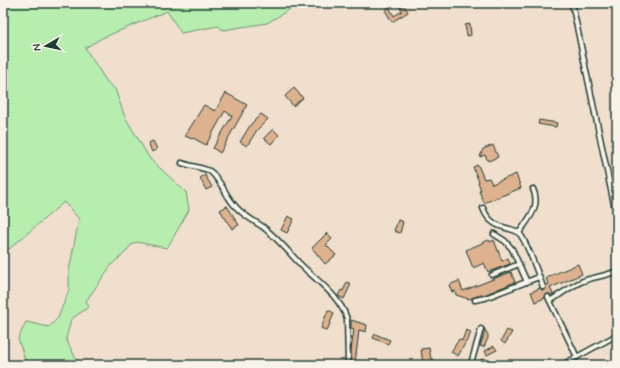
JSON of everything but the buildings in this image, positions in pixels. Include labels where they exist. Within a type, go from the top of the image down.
[{"type":"street","points":[[572,3],[617,219]]},
{"type":"street","points":[[182,163],[211,171],[237,208],[263,227],[280,242],[300,264],[328,290],[347,319],[349,365]]},
{"type":"street","points":[[519,233],[532,214],[536,204],[536,195],[533,189]]},
{"type":"street","points":[[483,208],[485,215],[491,222],[519,233],[525,242],[543,287]]},
{"type":"street","points":[[494,234],[505,241],[512,249],[527,282]]},
{"type":"street","points":[[492,275],[519,264]]},
{"type":"street","points":[[577,356],[549,299],[585,280],[612,274],[617,271]]},
{"type":"street","points":[[475,300],[485,298],[539,276]]},
{"type":"street","points":[[474,365],[472,360],[481,329]]},
{"type":"street","points":[[562,365],[617,335]]},
{"type":"green space","points":[[3,3],[300,3],[267,23],[223,30],[218,26],[181,33],[167,11],[102,38],[85,48],[107,82],[115,89],[125,117],[150,159],[186,192],[189,210],[167,248],[136,242],[130,246],[125,253],[112,264],[86,301],[89,307],[71,319],[66,339],[79,365],[27,365],[18,339],[26,322],[49,327],[58,318],[69,290],[69,271],[79,219],[64,202],[9,249],[3,243]]},
{"type":"tunnel","points":[[543,287],[548,297]]}]
